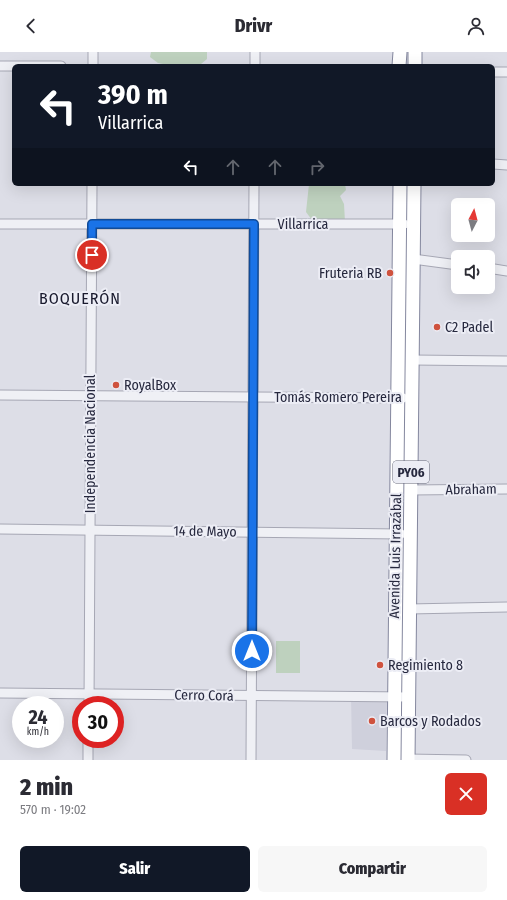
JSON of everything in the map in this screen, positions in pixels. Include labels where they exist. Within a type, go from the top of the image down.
[{"type":"highway","points":[[399,64],[400,52]]},
{"type":"highway","points":[[415,52],[415,64]]},
{"type":"highway","name":"Avenida Luis Irrazábal","points":[[394,760],[395,534],[398,398],[407,224],[400,186]]},
{"type":"highway","name":"PY06","points":[[408,760],[413,259],[407,224],[414,186]]},
{"type":"street","points":[[93,64],[94,52]]},
{"type":"street","points":[[255,52],[255,64]]},
{"type":"street","points":[[0,66],[12,66]]},
{"type":"street","points":[[495,72],[507,72]]},
{"type":"street","points":[[495,164],[507,165]]},
{"type":"street","name":"Independencia Nacional","points":[[89,694],[92,186]]},
{"type":"street","points":[[251,760],[254,186]]},
{"type":"street","name":"Villarrica","points":[[0,224],[407,224]]},
{"type":"street","points":[[413,259],[451,264]]},
{"type":"street","points":[[495,269],[507,271]]},
{"type":"street","points":[[412,360],[507,361]]},
{"type":"street","name":"Tomás Romero Pereira","points":[[0,395],[412,398]]},
{"type":"street","name":"Abraham","points":[[411,490],[507,489]]},
{"type":"street","name":"14 de Mayo","points":[[0,529],[410,534]]},
{"type":"street","points":[[409,609],[507,607]]},
{"type":"street","name":"Cerro Corá","points":[[0,693],[408,697]]},
{"type":"street","points":[[88,748],[88,760]]},
{"type":"street","points":[[408,760],[466,760]]},
{"type":"shaded area","points":[[351,695],[387,695],[386,751],[352,749]]},
{"type":"green space","points":[[151,52],[207,52],[207,59],[201,64],[163,64],[158,63],[150,57]]},
{"type":"green space","points":[[309,186],[345,186],[346,190],[340,196],[344,204],[345,222],[312,220],[306,212]]},
{"type":"green space","points":[[276,641],[300,641],[300,673],[276,673]]},
{"type":"place","name":"Fruteria RB","points":[[390,273]]},
{"type":"place","name":"C2 Padel","points":[[437,327]]},
{"type":"place","name":"RoyalBox","points":[[116,385]]},
{"type":"place","name":"Regimiento 8","points":[[380,665]]},
{"type":"place","name":"Barcos y Rodados","points":[[372,721]]},
{"type":"district","name":"BOQUERÓN","points":[[80,298]]},
{"type":"route","points":[[92,255],[92,224],[254,224],[252,651]]}]
